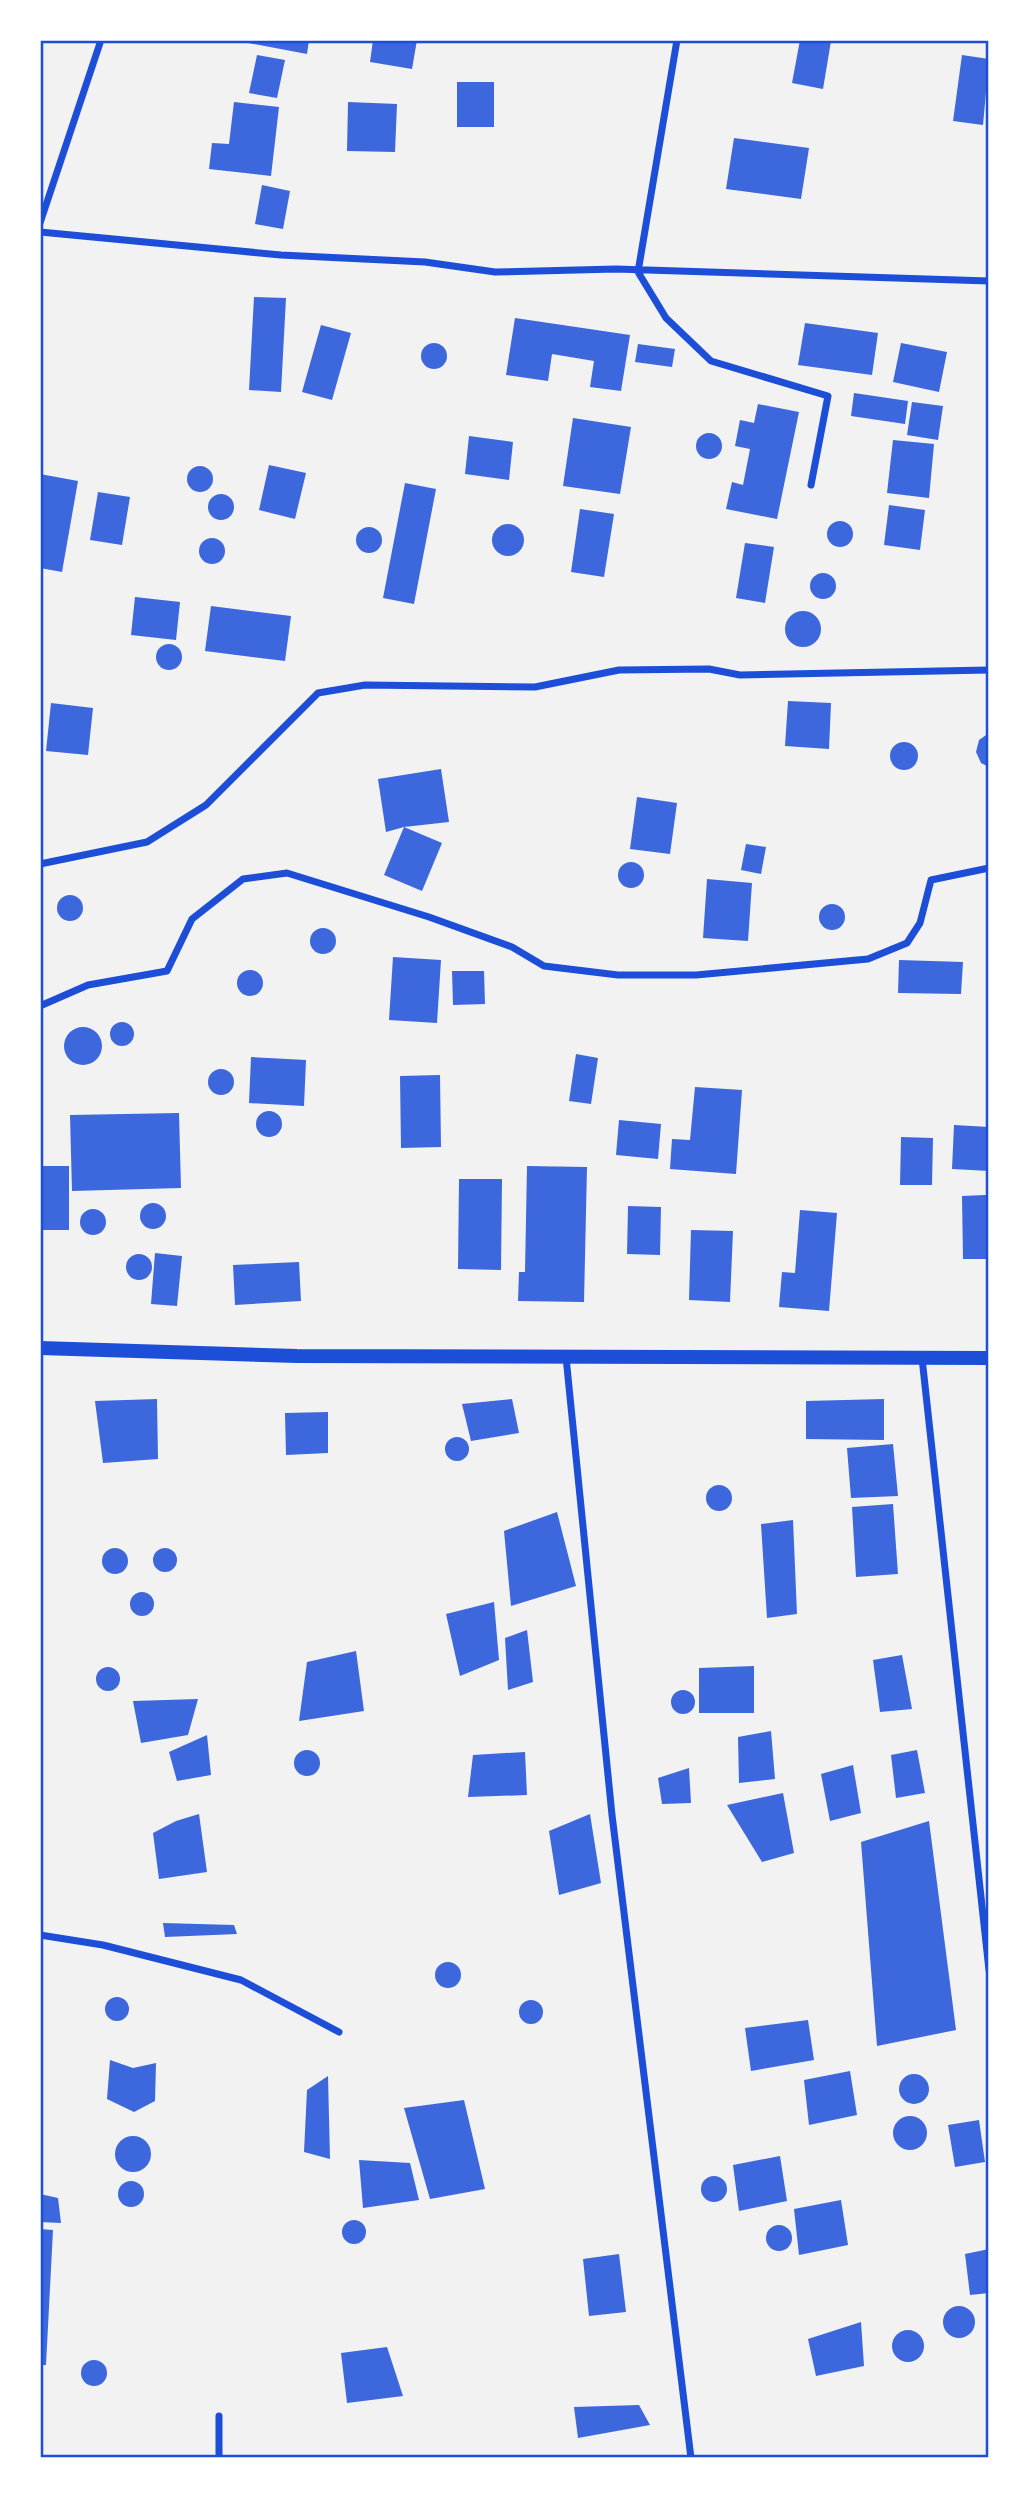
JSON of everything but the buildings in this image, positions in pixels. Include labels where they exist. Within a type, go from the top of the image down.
[{"type":"main road","points":[[40,1348],[297,1356],[989,1358]]},
{"type":"street","points":[[40,223],[101,40]]},
{"type":"street","points":[[677,40],[638,272],[666,318],[711,361],[828,396],[811,485]]},
{"type":"street","points":[[40,232],[281,256],[425,262],[495,272],[615,270],[989,281]]},
{"type":"street","points":[[40,864],[147,842],[206,805],[318,693],[365,685],[535,687],[619,670],[709,669],[740,676],[989,670]]},
{"type":"street","points":[[40,1006],[88,985],[167,971],[192,919],[243,879],[287,873],[441,921],[512,947],[544,966],[618,975],[696,975],[867,959],[907,943],[920,923],[931,880],[989,867]]},
{"type":"street","points":[[566,1356],[612,1815],[691,2458]]},
{"type":"street","points":[[922,1357],[989,1970]]},
{"type":"street","points":[[40,1935],[103,1945],[241,1980],[339,2032]]},
{"type":"street","points":[[219,2416],[219,2458]]}]
